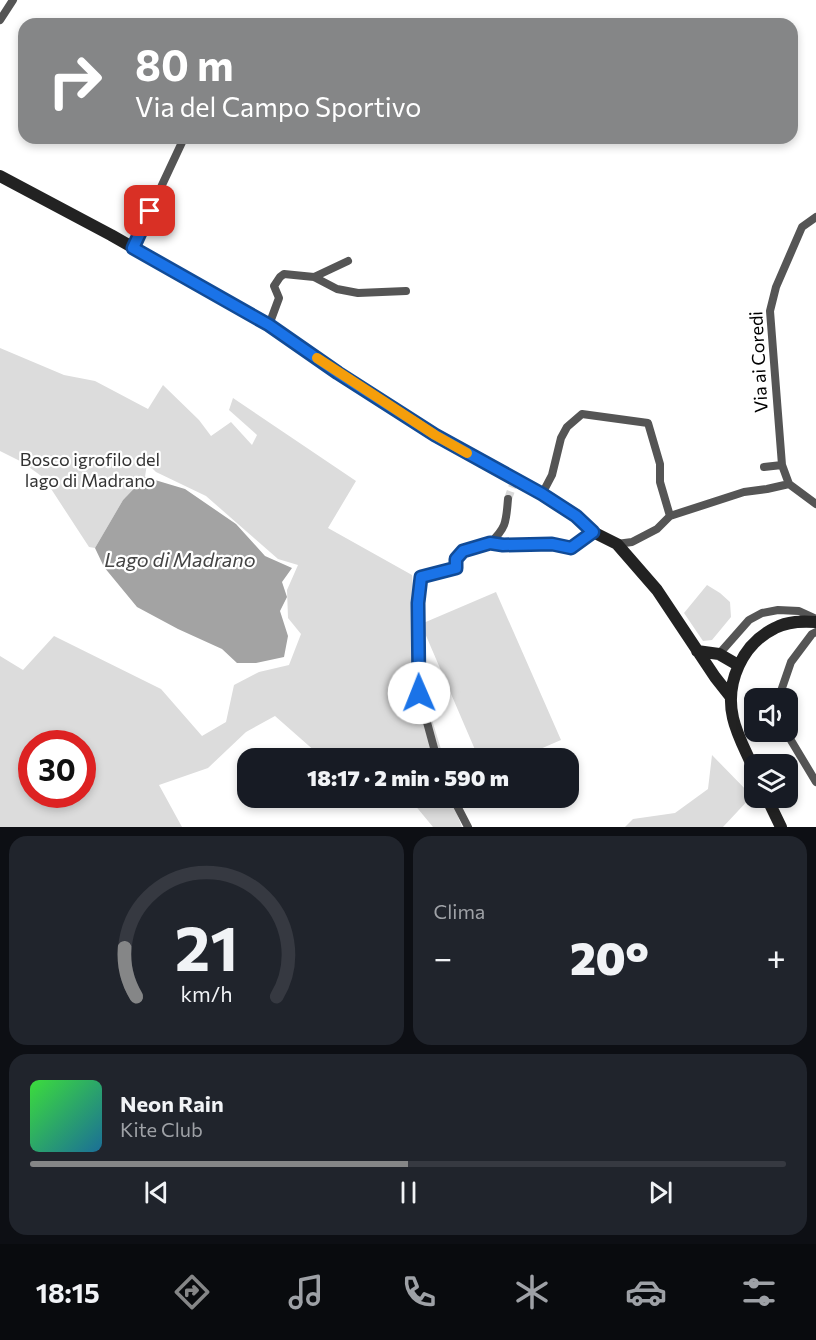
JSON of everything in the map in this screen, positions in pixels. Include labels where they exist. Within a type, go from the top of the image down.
[{"type":"street","points":[[0,20],[13,0]]},
{"type":"street","points":[[133,248],[181,144]]},
{"type":"street","points":[[0,176],[269,325],[338,373],[435,435],[514,482],[542,494],[576,516],[593,532],[616,544],[657,590],[730,696]]},
{"type":"street","name":"Via ai Coredi","points":[[782,465],[770,311],[776,287],[802,227],[816,217]]},
{"type":"street","points":[[314,277],[348,261]]},
{"type":"street","points":[[269,325],[279,298],[274,286],[284,274],[314,277],[337,289],[358,293],[406,291]]},
{"type":"street","points":[[542,494],[552,475],[561,438],[567,427],[582,414],[648,423],[660,464],[660,482],[670,516]]},
{"type":"street","points":[[764,467],[782,465],[789,484],[816,504]]},
{"type":"street","points":[[616,544],[632,542],[657,529],[670,516],[744,492],[789,484]]},
{"type":"street","points":[[490,543],[501,533],[506,520],[508,499]]},
{"type":"street","points":[[433,748],[419,693],[418,603],[421,577],[456,568],[456,559],[463,551],[490,543],[552,544],[571,548],[593,532]]},
{"type":"street","points":[[719,654],[749,620],[762,613],[778,610],[799,611],[816,620]]},
{"type":"street","points":[[747,754],[733,718],[730,696],[738,665],[753,644],[776,627],[788,623],[816,620]]},
{"type":"street","points":[[783,688],[791,662],[816,632]]},
{"type":"street","points":[[697,651],[719,654],[738,665]]},
{"type":"street","points":[[792,742],[816,782]]},
{"type":"street","points":[[458,808],[468,827]]},
{"type":"street","points":[[772,808],[781,827]]},
{"type":"green space","name":"Bosco igrofilo del lago di Madrano","points":[[0,348],[64,375],[95,381],[148,409],[163,385],[199,420],[211,436],[231,422],[252,445],[257,435],[229,410],[233,398],[356,481],[328,528],[412,575],[421,684],[441,748],[311,748],[275,716],[246,732],[208,768],[159,785],[182,827],[0,827],[0,656],[23,670],[54,636],[161,689],[202,736],[226,722],[234,685],[259,672],[289,665],[301,634],[288,618],[287,590],[298,565],[278,559],[206,496],[156,472],[147,463],[145,477],[123,500],[95,548],[89,547],[44,478],[22,462],[0,451]]},
{"type":"green space","points":[[707,585],[730,602],[731,617],[712,640],[703,641],[684,613]]},
{"type":"green space","points":[[496,592],[561,740],[542,748],[474,748],[421,624]]},
{"type":"green space","points":[[712,755],[744,788],[744,805],[723,827],[625,827],[633,819],[675,813],[708,789]]},
{"type":"green space","points":[[417,808],[455,808],[462,827],[433,827]]},
{"type":"water","name":"Lago di Madrano","points":[[145,477],[185,489],[236,524],[265,556],[292,568],[282,582],[287,597],[280,611],[288,636],[284,657],[256,663],[237,663],[222,649],[137,607],[104,567],[95,548],[123,500]]},
{"type":"tunnel","points":[[508,499],[513,485]]},
{"type":"slow traffic","points":[[317,358],[435,435],[467,453]]},
{"type":"route","points":[[150,211],[133,248],[269,325],[338,373],[435,435],[542,494],[576,516],[593,532],[571,548],[552,544],[490,543],[463,551],[456,559],[456,568],[421,577],[418,603],[419,693]]}]
